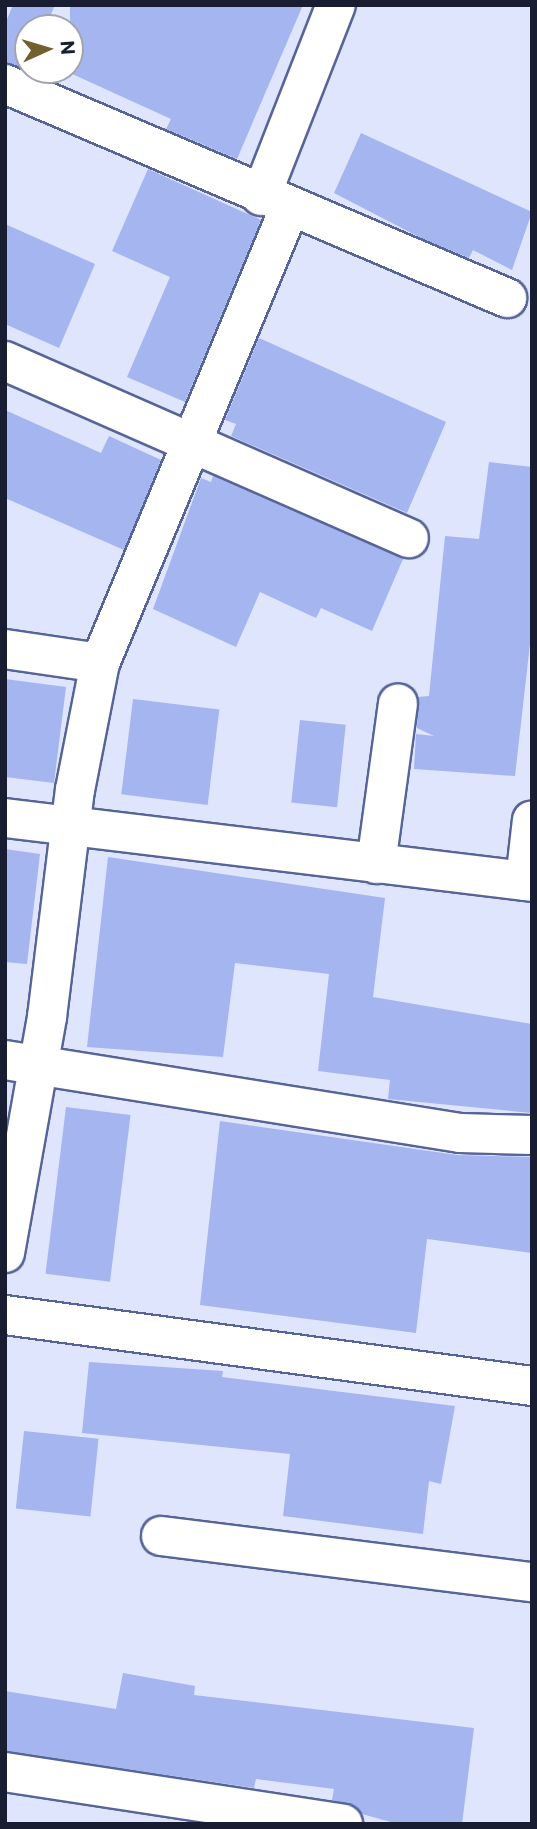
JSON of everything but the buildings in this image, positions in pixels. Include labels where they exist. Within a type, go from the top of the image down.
[{"type":"street","points":[[5,1253],[21,1062],[70,828],[100,663],[191,444],[275,203],[336,5]]},
{"type":"street","points":[[5,84],[275,203],[507,298]]},
{"type":"street","points":[[5,361],[409,538]]},
{"type":"street","points":[[5,649],[100,663]]},
{"type":"street","points":[[376,864],[398,704]]},
{"type":"street","points":[[5,817],[70,828],[528,881],[532,820]]},
{"type":"street","points":[[21,1062],[460,1133],[532,1135]]},
{"type":"street","points":[[5,1315],[532,1386]]},
{"type":"street","points":[[161,1536],[532,1582]]},
{"type":"street","points":[[5,1772],[283,1819],[343,1824]]}]
